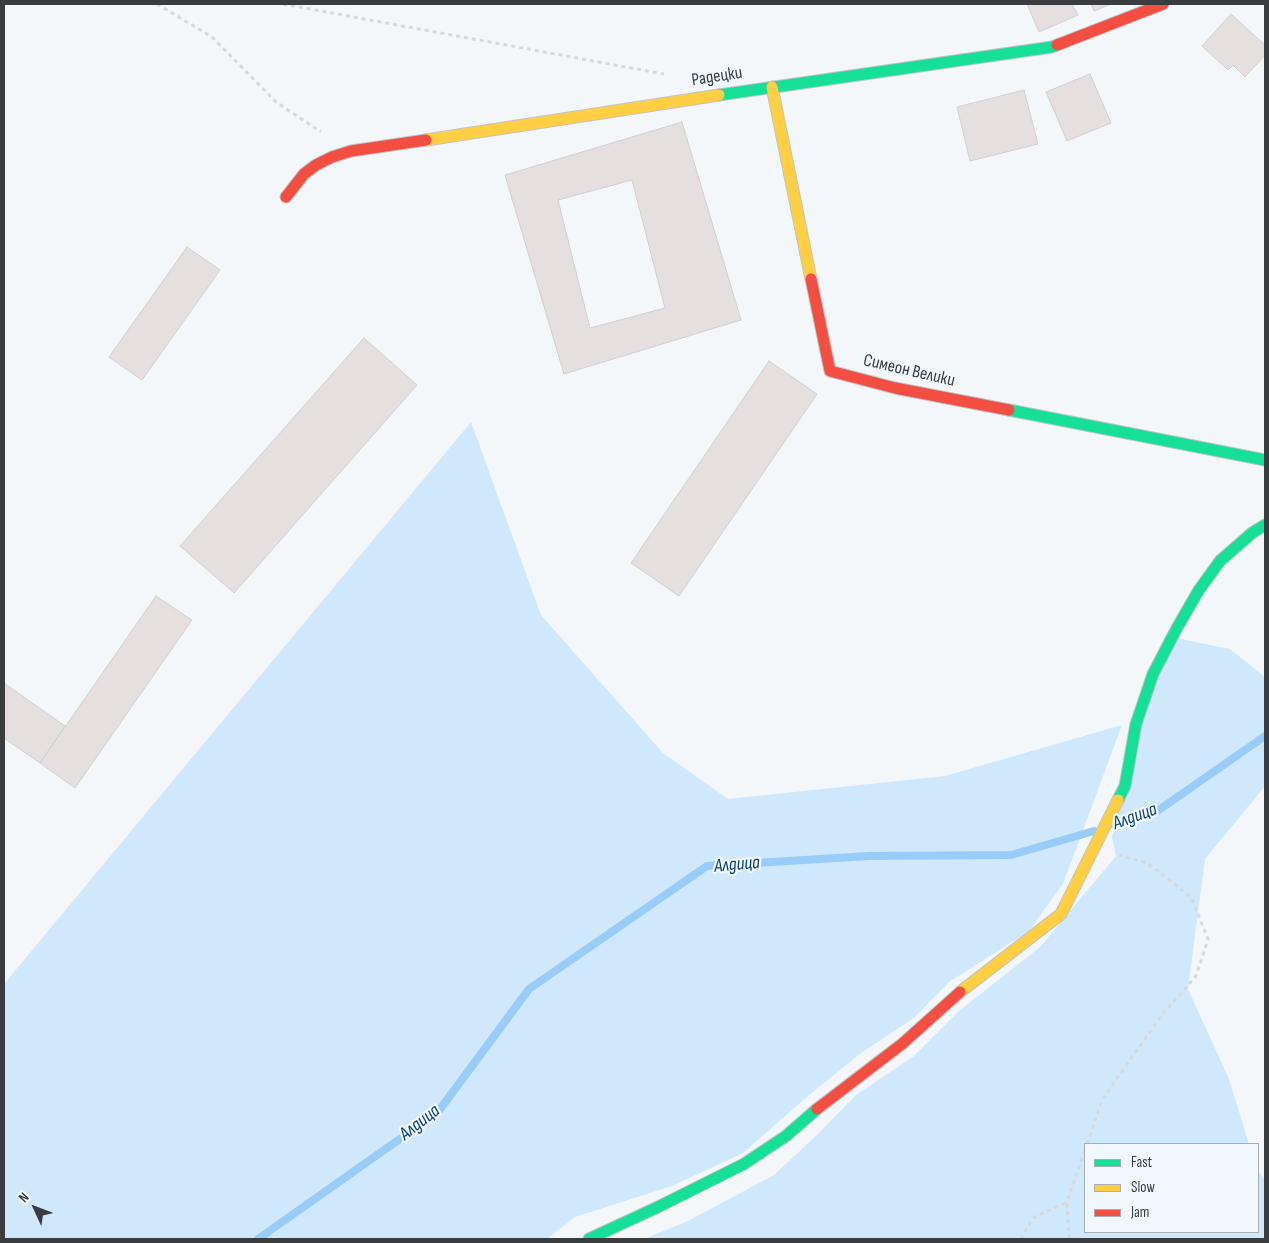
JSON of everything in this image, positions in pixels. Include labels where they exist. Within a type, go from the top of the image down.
[{"type":"street","name":"Радецки","points":[[286,196],[304,174],[316,165],[350,151],[1052,47],[1163,4]]},
{"type":"street","name":"Симеон Велики","points":[[772,87],[830,371],[895,388],[1265,460]]},
{"type":"street","points":[[589,1239],[744,1164],[786,1136],[827,1101],[902,1044],[967,985],[1061,914],[1125,786],[1136,724],[1153,674],[1177,628],[1199,590],[1220,561],[1252,533],[1265,525]]},
{"type":"path","points":[[157,4],[212,37],[276,102],[350,151]]},
{"type":"path","points":[[284,4],[670,75]]},
{"type":"path","points":[[1087,1143],[1102,1100],[1161,1016],[1196,976],[1208,939],[1191,897],[1147,863],[1094,848]]},
{"type":"path","points":[[1069,1239],[1067,1202],[1084,1152]]},
{"type":"path","points":[[1021,1239],[1034,1218],[1067,1202]]},
{"type":"shaded area","points":[[471,422],[541,615],[663,753],[728,799],[945,776],[1122,725],[1063,884],[1029,931],[949,982],[914,1018],[861,1053],[743,1153],[672,1186],[575,1217],[547,1239],[4,1239],[4,984]]},
{"type":"shaded area","points":[[1166,636],[1230,649],[1265,677],[1265,786],[1205,859],[1188,989],[1229,1079],[1249,1143],[1084,1143],[1084,1233],[1259,1233],[1259,1172],[1265,1179],[1265,1239],[644,1239],[688,1221],[774,1175],[856,1095],[914,1056],[959,1011],[1040,947],[1116,856],[1112,837]]},
{"type":"building","points":[[1027,4],[1072,4],[1078,15],[1039,32]]},
{"type":"building","points":[[1091,4],[1111,4],[1094,11]]},
{"type":"building","points":[[1231,14],[1265,45],[1265,55],[1245,77],[1233,65],[1228,70],[1202,46]]},
{"type":"building","points":[[1090,74],[1111,123],[1067,141],[1046,92]]},
{"type":"building","points":[[1024,90],[1038,144],[970,161],[957,107]]},
{"type":"building","points":[[682,122],[741,320],[564,374],[505,175]],"holes":[[[632,180],[665,308],[590,328],[558,200]]]},
{"type":"building","points":[[187,247],[220,270],[142,380],[109,357]]},
{"type":"building","points":[[364,338],[417,385],[234,593],[180,546]]},
{"type":"building","points":[[769,361],[817,394],[679,596],[631,563]]},
{"type":"building","points":[[156,596],[192,620],[75,788],[40,763]]},
{"type":"building","points":[[4,683],[65,726],[40,763],[4,738]]},
{"type":"waterway","name":"Алдица","points":[[1114,825],[1156,812],[1265,736]]},
{"type":"waterway","name":"Алдица","points":[[258,1239],[438,1112],[529,989],[707,866],[869,856],[1011,855],[1094,831]]},
{"type":"traffic: fast","points":[[719,95],[1057,45]]},
{"type":"traffic: fast","points":[[1009,410],[1265,460]]},
{"type":"traffic: fast","points":[[1118,800],[1125,786],[1136,724],[1153,674],[1177,628],[1199,590],[1220,561],[1252,533],[1265,525]]},
{"type":"traffic: fast","points":[[589,1239],[744,1164],[786,1136],[817,1109]]},
{"type":"traffic: slow","points":[[772,87],[811,279]]},
{"type":"traffic: slow","points":[[426,140],[719,95]]},
{"type":"traffic: slow","points":[[960,992],[1061,914],[1118,800]]},
{"type":"traffic: jam","points":[[1057,45],[1163,4]]},
{"type":"traffic: jam","points":[[286,197],[304,174],[332,157],[351,151],[426,140]]},
{"type":"traffic: jam","points":[[811,279],[830,371],[895,388],[1009,410]]},
{"type":"traffic: jam","points":[[817,1109],[902,1044],[960,992]]}]
